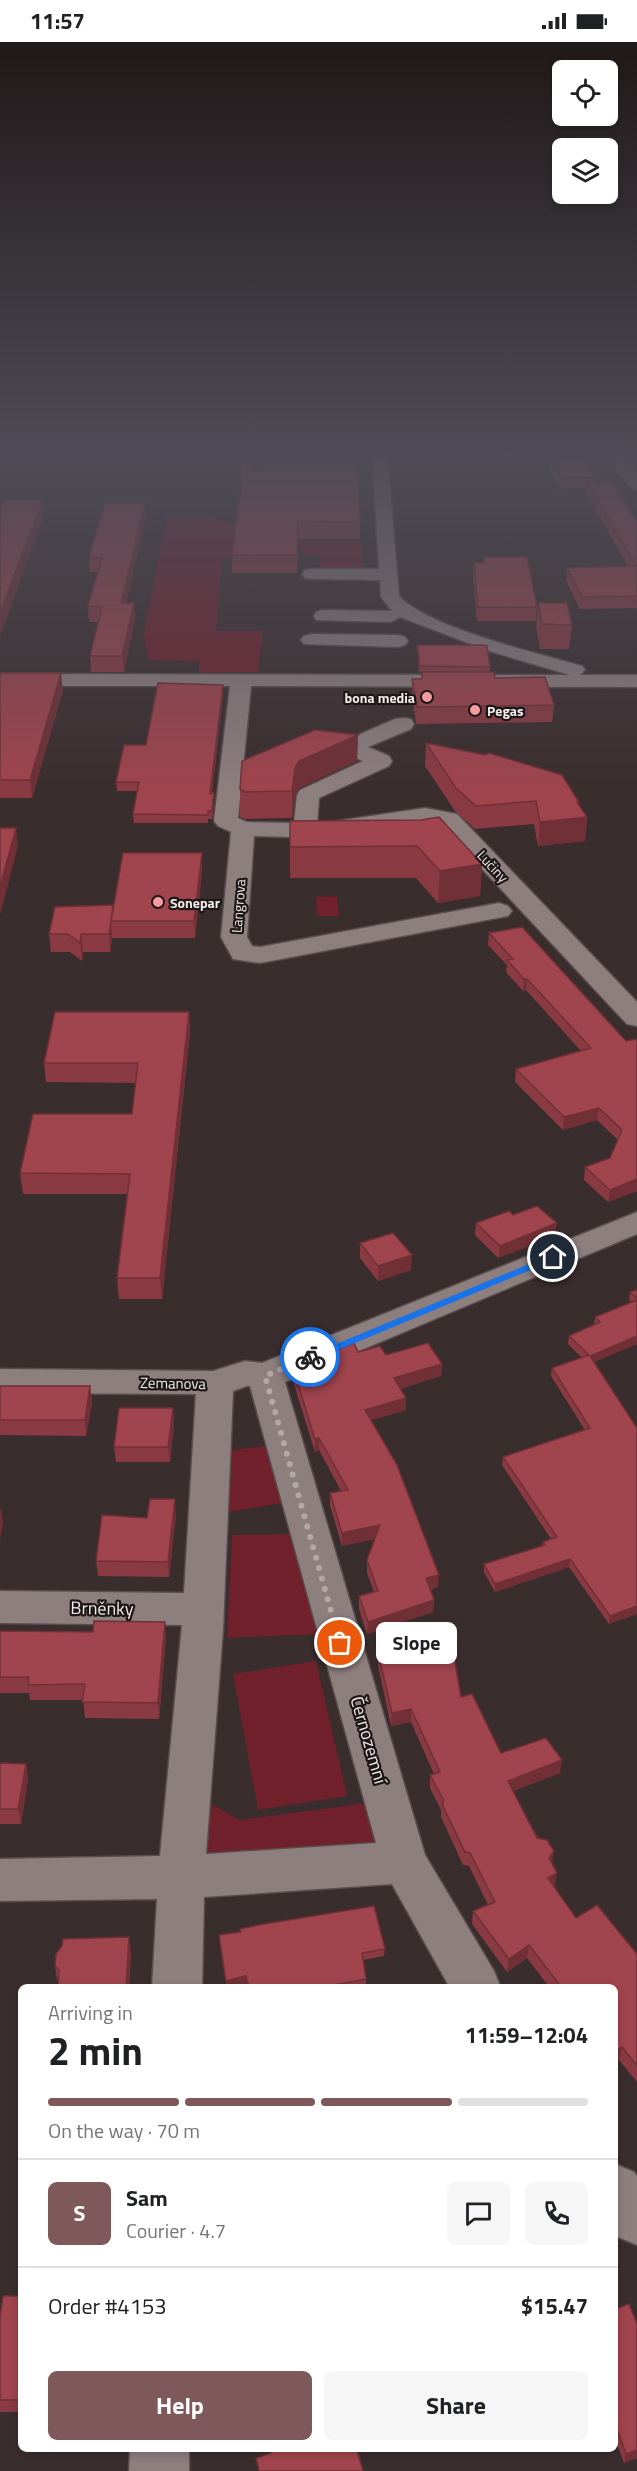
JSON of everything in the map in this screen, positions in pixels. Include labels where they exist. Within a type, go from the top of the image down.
[{"type":"street","points":[[388,566],[401,667]]},
{"type":"street","points":[[311,574],[389,575]]},
{"type":"street","points":[[311,640],[393,620],[403,610],[426,622],[496,647],[578,670],[637,680]]},
{"type":"street","points":[[323,616],[426,622]]},
{"type":"street","points":[[0,680],[637,680]]},
{"type":"street","points":[[241,680],[226,821],[243,829]]},
{"type":"street","points":[[305,830],[308,795],[381,761],[350,747],[403,724]]},
{"type":"street","name":"Lučiny","points":[[243,829],[328,831],[425,815],[449,819],[637,1018]]},
{"type":"street","name":"Langrova","points":[[243,829],[234,937],[242,953],[260,956],[499,910]]},
{"type":"street","name":"Zemanova","points":[[0,1381],[215,1384],[245,1373],[265,1376],[637,1222]]},
{"type":"street","name":"Černozemní","points":[[265,1376],[404,1862],[475,1984]]},
{"type":"street","points":[[177,1984],[181,1877],[203,1609],[215,1384]]},
{"type":"street","name":"Brněnky","points":[[0,1607],[203,1609]]},
{"type":"street","points":[[0,1880],[181,1877],[404,1862]]},
{"type":"street","points":[[618,2195],[637,2218]]},
{"type":"street","points":[[159,2471],[160,2452]]},
{"type":"shaded area","points":[[157,566],[221,566],[216,631],[263,631],[258,672],[199,673],[199,661],[150,660],[145,647],[144,633]]},
{"type":"shaded area","points":[[321,566],[363,566],[364,572],[321,572]]},
{"type":"shaded area","points":[[337,896],[339,916],[317,916],[316,897]]},
{"type":"shaded area","points":[[269,1445],[283,1503],[227,1512],[228,1451]]},
{"type":"shaded area","points":[[294,1534],[321,1634],[227,1638],[232,1535]]},
{"type":"shaded area","points":[[316,1661],[347,1796],[258,1810],[233,1674]]},
{"type":"shaded area","points":[[375,1802],[384,1847],[207,1876],[209,1803],[240,1820]]},
{"type":"building","points":[[0,566],[18,566],[0,612]]},
{"type":"building","points":[[100,566],[130,566],[121,603],[134,603],[122,656],[90,656],[102,607],[88,606]]},
{"type":"building","points":[[474,566],[529,566],[537,607],[478,607]]},
{"type":"building","points":[[637,566],[637,596],[582,597],[567,568]]},
{"type":"building","points":[[538,603],[567,603],[572,625],[542,624]]},
{"type":"building","points":[[417,645],[487,646],[490,667],[420,666]]},
{"type":"building","points":[[422,672],[494,672],[495,678],[545,677],[554,705],[417,707],[412,679],[422,679]]},
{"type":"building","points":[[0,673],[61,673],[30,780],[0,780]]},
{"type":"building","points":[[158,683],[223,685],[210,794],[214,792],[212,811],[208,811],[208,815],[133,814],[139,782],[116,782],[124,745],[146,745]]},
{"type":"building","points":[[315,730],[358,735],[299,761],[295,768],[292,791],[245,792],[240,789],[242,761]]},
{"type":"building","points":[[426,743],[485,755],[489,753],[562,775],[587,817],[540,822],[536,801],[476,806],[456,788]]},
{"type":"building","points":[[439,817],[482,864],[440,871],[417,846],[290,847],[290,821],[421,820]]},
{"type":"building","points":[[0,828],[16,828],[0,887]]},
{"type":"building","points":[[123,853],[202,853],[194,921],[111,921]]},
{"type":"building","points":[[113,905],[109,934],[81,934],[80,943],[68,934],[49,934],[55,907]]},
{"type":"building","points":[[522,927],[626,1041],[637,1039],[637,1179],[610,1190],[585,1167],[610,1158],[622,1130],[599,1108],[564,1117],[516,1069],[591,1048],[507,960],[513,959],[489,933]]},
{"type":"building","points":[[55,1012],[189,1012],[160,1278],[117,1278],[130,1174],[20,1173],[33,1114],[132,1114],[138,1063],[44,1063]]},
{"type":"building","points":[[537,1206],[557,1223],[500,1246],[476,1223],[509,1211],[513,1215]]},
{"type":"building","points":[[393,1233],[412,1255],[378,1266],[360,1243]]},
{"type":"building","points":[[637,1290],[637,1298],[630,1292]]},
{"type":"building","points":[[637,1300],[637,1336],[590,1356],[637,1428],[637,1606],[610,1616],[570,1559],[495,1584],[484,1564],[545,1545],[543,1542],[557,1537],[503,1457],[590,1428],[552,1368],[589,1355],[569,1336],[600,1322],[595,1317]]},
{"type":"building","points":[[354,1343],[358,1352],[380,1346],[386,1355],[428,1343],[442,1364],[394,1378],[406,1398],[365,1410],[397,1465],[439,1575],[426,1578],[434,1600],[368,1622],[359,1596],[378,1591],[367,1560],[380,1525],[342,1533],[330,1493],[348,1490],[319,1438],[315,1439],[293,1368]]},
{"type":"building","points":[[0,1386],[90,1386],[85,1420],[0,1420]]},
{"type":"building","points":[[119,1408],[173,1408],[168,1447],[114,1447]]},
{"type":"building","points":[[150,1499],[175,1499],[168,1562],[96,1561],[102,1515],[147,1518]]},
{"type":"building","points":[[94,1621],[165,1622],[158,1703],[82,1702],[85,1684],[28,1685],[29,1677],[0,1677],[0,1631],[93,1632]]},
{"type":"building","points":[[450,1634],[461,1697],[472,1694],[501,1753],[546,1738],[562,1760],[508,1781],[537,1838],[547,1840],[554,1851],[549,1858],[557,1873],[548,1878],[576,1918],[597,1905],[637,1954],[637,2066],[622,2047],[618,2050],[618,1984],[559,1984],[529,1945],[509,1959],[473,1911],[495,1902],[470,1853],[465,1852],[442,1804],[444,1801],[430,1775],[440,1772],[411,1709],[392,1713],[378,1652]]},
{"type":"building","points":[[0,1763],[26,1764],[18,1809],[0,1809]]},
{"type":"building","points":[[374,1906],[385,1949],[362,1953],[366,1979],[340,1984],[248,1984],[246,1976],[226,1981],[219,1935],[241,1932],[240,1929]]},
{"type":"building","points":[[129,1937],[126,1984],[58,1984],[59,1971],[55,1965],[56,1954],[62,1946],[63,1939]]},
{"type":"building","points":[[3,2296],[18,2296],[18,2400],[0,2400],[0,2317]]},
{"type":"building","points":[[629,2304],[637,2324],[637,2450],[626,2454],[618,2431],[618,2308]]},
{"type":"building","points":[[358,2452],[363,2471],[259,2471],[256,2458],[271,2453]]},
{"type":"way so far","points":[[310,1357],[265,1376],[340,1643]]},
{"type":"place","name":"bona media","points":[[427,697]]},
{"type":"place","name":"Pegas","points":[[475,710]]},
{"type":"place","name":"Sonepar","points":[[158,902]]},
{"type":"place","name":"Slope","points":[[340,1643]]},
{"type":"route","points":[[310,1357],[553,1257]]}]
